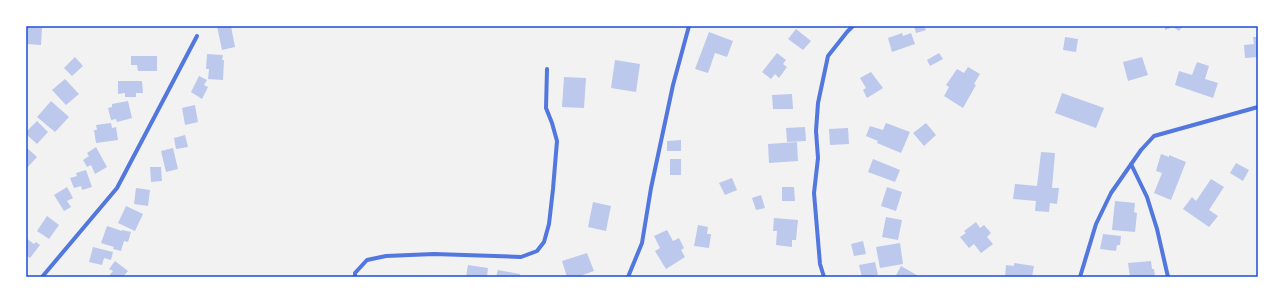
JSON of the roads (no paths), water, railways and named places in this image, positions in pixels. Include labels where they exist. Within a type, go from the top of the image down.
[{"type":"street","points":[[628,277],[642,243],[651,188],[672,85],[689,26]]},
{"type":"street","points":[[824,277],[820,264],[814,193],[818,158],[816,131],[818,103],[828,56],[846,32],[853,26]]},
{"type":"street","points":[[42,277],[117,188],[197,36]]},
{"type":"street","points":[[355,277],[355,273],[367,260],[386,256],[434,254],[521,257],[537,251],[544,242],[548,224],[553,190],[557,141],[546,108],[547,69]]},
{"type":"street","points":[[1080,277],[1096,224],[1111,193],[1141,150],[1154,136],[1258,107]]},
{"type":"street","points":[[1131,164],[1147,197],[1157,229],[1168,277]]}]
